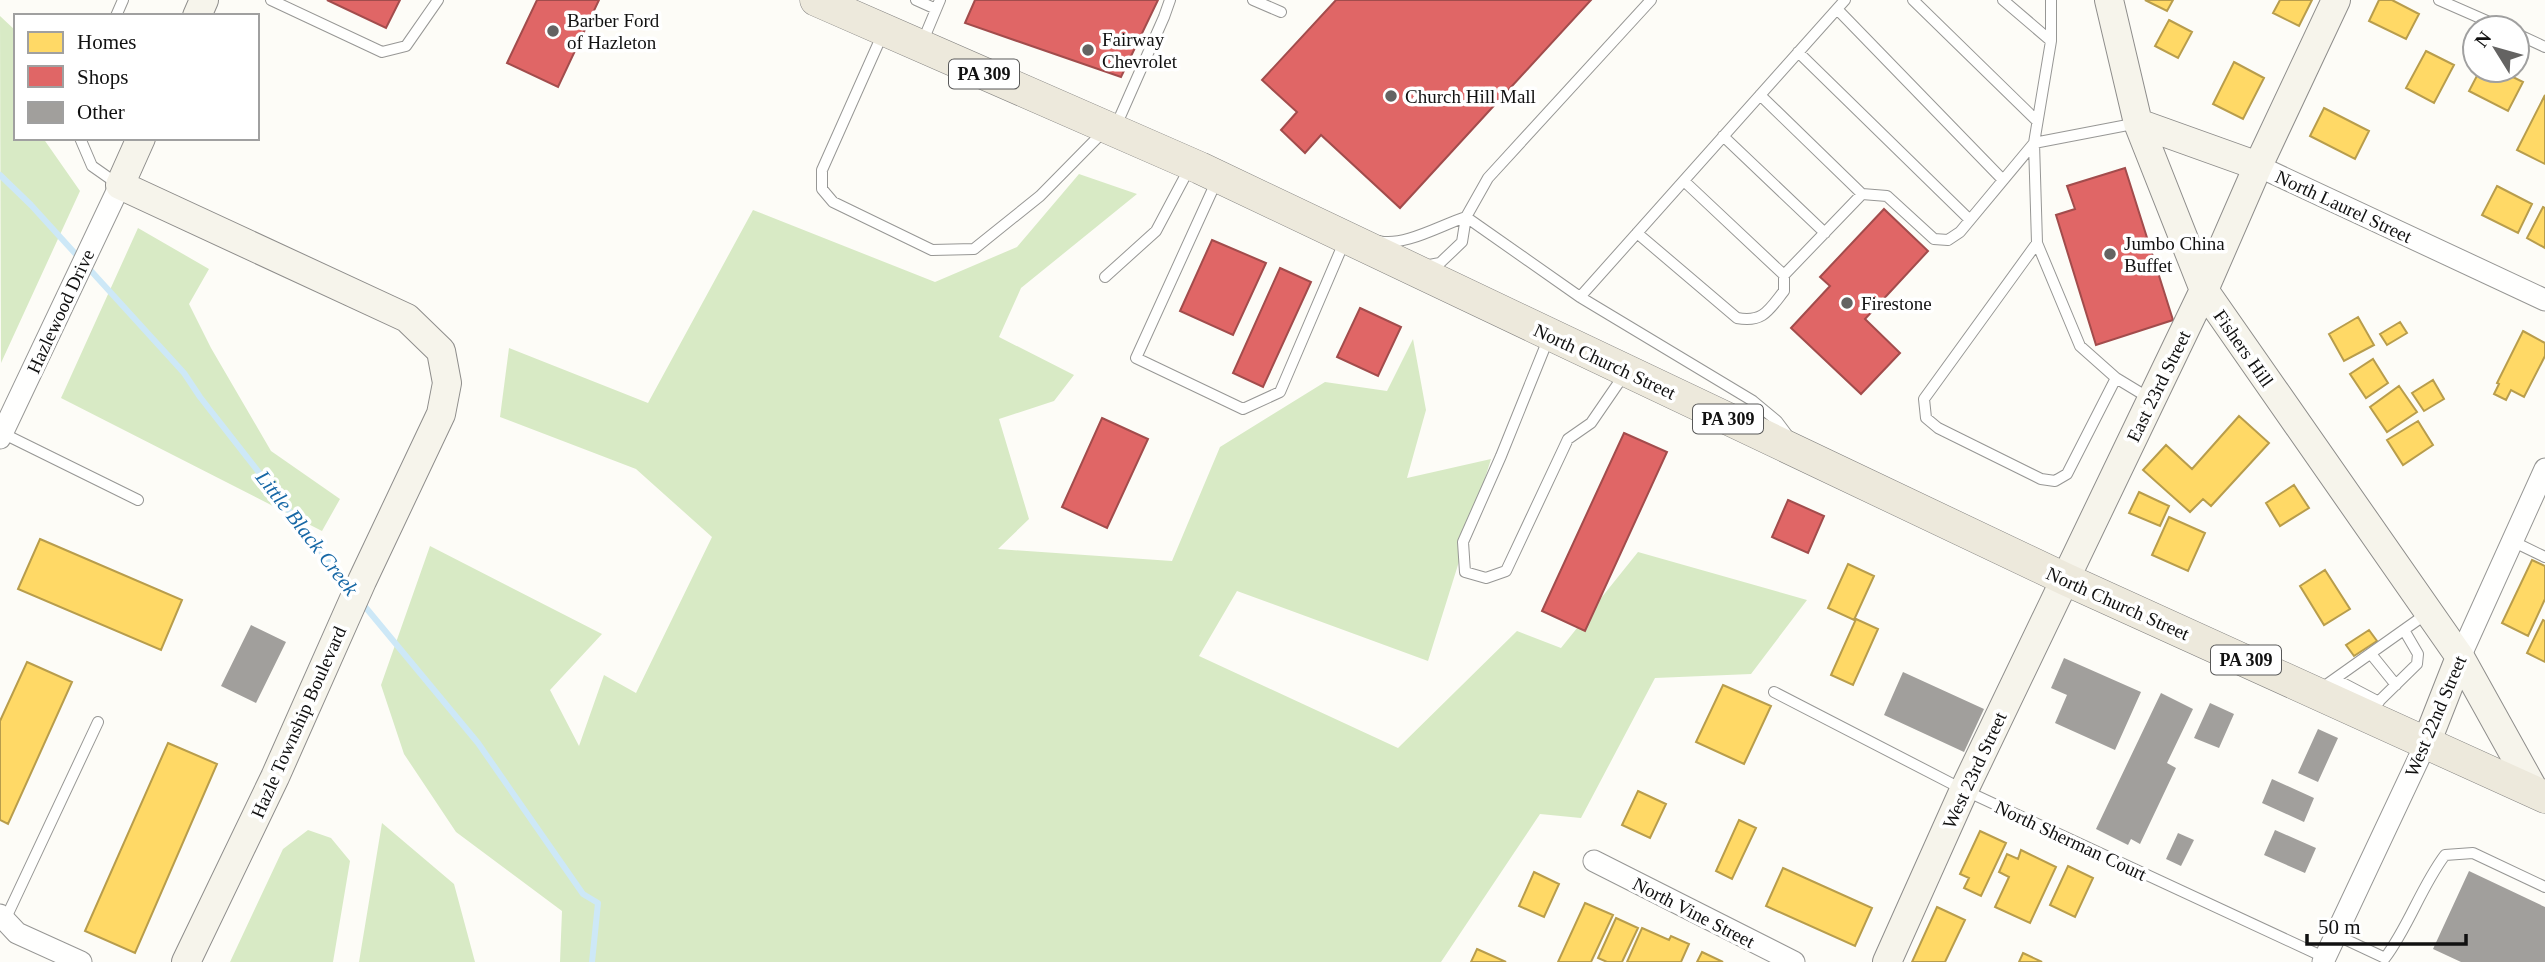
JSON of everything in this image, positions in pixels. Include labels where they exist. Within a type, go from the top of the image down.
[{"type":"main road","name":"North Church Street","points":[[816,0],[1203,170],[2066,579],[2326,685],[2372,708],[2427,741],[2540,794]]},
{"type":"street","name":"Fishers Hill","points":[[2109,0],[2138,123],[2204,290],[2460,657],[2540,794]]},
{"type":"street","name":"East 23rd Street","points":[[2066,579],[2204,290],[2258,166],[2336,0]]},
{"type":"street","name":"North Laurel Street","points":[[2138,123],[2258,166],[2545,300]]},
{"type":"street","points":[[120,185],[140,140]]},
{"type":"street","name":"Hazlewood Drive","points":[[1,435],[120,185]]},
{"type":"street","name":"Hazle Township Boulevard","points":[[120,185],[407,318],[442,351],[447,383],[441,414],[362,581],[275,777],[186,962]]},
{"type":"street","name":"West 22nd Street","points":[[2327,961],[2336,935],[2427,741],[2460,657],[2545,469]]},
{"type":"street","name":"West 23rd Street","points":[[1887,962],[1964,790],[2066,579]]},
{"type":"street","name":"North Vine Street","points":[[1594,862],[1794,962]]},
{"type":"street","points":[[2,918],[17,933],[81,962]]},
{"type":"lane","points":[[271,0],[382,52],[406,46],[438,0]]},
{"type":"lane","points":[[916,0],[938,5],[921,46]]},
{"type":"lane","points":[[884,30],[822,170],[822,189],[833,202],[932,250],[974,249],[1040,196],[1110,130],[1170,0]]},
{"type":"lane","points":[[1253,0],[1280,12]]},
{"type":"lane","points":[[1411,269],[1440,263],[1462,242],[1466,217],[1488,178],[1651,0]]},
{"type":"lane","points":[[1580,297],[1845,0]]},
{"type":"lane","points":[[1913,0],[2037,121]]},
{"type":"lane","points":[[2003,0],[2051,41]]},
{"type":"lane","points":[[2051,0],[2051,41],[2034,144],[2036,243],[2080,346],[2116,378],[2151,400]]},
{"type":"lane","points":[[2439,0],[2471,14]]},
{"type":"lane","points":[[1837,9],[2003,180]]},
{"type":"lane","points":[[1798,52],[1970,220]]},
{"type":"lane","points":[[1760,95],[1862,194],[1887,196],[1934,239],[1948,240],[1960,232],[2034,144],[2138,123]]},
{"type":"lane","points":[[1723,136],[1825,233]]},
{"type":"lane","points":[[81,140],[92,166],[120,185]]},
{"type":"lane","points":[[1203,170],[1136,358],[1243,409],[1280,393],[1339,234],[1387,243],[1419,235],[1466,217]]},
{"type":"lane","points":[[1105,277],[1156,231],[1203,170]]},
{"type":"lane","points":[[1684,181],[1784,275]]},
{"type":"lane","points":[[1637,233],[1737,318],[1749,320],[1763,316],[1784,292],[1784,275],[1862,194]]},
{"type":"lane","points":[[1466,217],[1580,297],[1753,401],[1777,421],[1803,455]]},
{"type":"lane","points":[[2036,243],[1924,399],[1927,418],[1938,428],[2032,475],[2055,481],[2067,474],[2116,378]]},
{"type":"lane","points":[[1550,335],[1463,542],[1465,572],[1486,578],[1506,571],[1568,439],[1591,423],[1626,371]]},
{"type":"lane","points":[[1,435],[138,500]]},
{"type":"lane","points":[[2512,541],[2545,557]]},
{"type":"lane","points":[[2326,685],[2429,612]]},
{"type":"lane","points":[[2372,708],[2417,664],[2418,654],[2403,630]]},
{"type":"lane","points":[[2371,654],[2396,685]]},
{"type":"lane","name":"North Sherman Court","points":[[1774,692],[1964,790],[2327,961]]},
{"type":"lane","points":[[2,918],[98,722]]},
{"type":"lane","points":[[2336,935],[2385,958],[2398,940],[2430,876],[2445,855],[2473,853],[2545,887]]},
{"type":"green space","points":[[0,16],[14,29],[14,140],[44,140],[80,191],[1,363]]},
{"type":"green space","points":[[1079,174],[1137,194],[1021,288],[999,337],[1074,375],[1054,401],[999,419],[1029,519],[998,549],[1172,561],[1220,447],[1325,382],[1387,391],[1413,339],[1426,410],[1407,478],[1491,459],[1428,661],[1237,591],[1199,656],[1398,748],[1517,631],[1561,648],[1638,552],[1807,600],[1751,674],[1655,678],[1581,818],[1540,814],[1441,962],[560,962],[562,911],[456,832],[404,754],[381,685],[430,546],[602,634],[550,690],[579,746],[604,675],[636,693],[712,537],[636,469],[500,417],[509,348],[648,403],[753,210],[935,282],[1017,247]]},
{"type":"green space","points":[[138,228],[209,269],[189,304],[211,348],[271,451],[340,499],[322,531],[61,398]]},
{"type":"green space","points":[[382,823],[454,884],[475,962],[359,962]]},
{"type":"green space","points":[[308,830],[331,838],[350,861],[333,962],[230,962],[283,849]]},
{"type":"building: Homes","points":[[2145,0],[2173,0],[2167,11]]},
{"type":"building: Homes","points":[[2280,0],[2312,0],[2299,26],[2273,13]]},
{"type":"building: Homes","points":[[2379,0],[2392,0],[2419,14],[2406,39],[2369,21]]},
{"type":"building: Homes","points":[[2169,20],[2192,32],[2178,58],[2155,46]]},
{"type":"building: Homes","points":[[2426,51],[2454,65],[2434,103],[2406,88]]},
{"type":"building: Homes","points":[[2234,62],[2264,78],[2243,119],[2213,104]]},
{"type":"building: Homes","points":[[2473,84],[2522,84],[2508,111],[2469,91]]},
{"type":"building: Homes","points":[[2545,95],[2545,164],[2517,150]]},
{"type":"building: Homes","points":[[2324,108],[2369,131],[2355,159],[2310,136]]},
{"type":"building: Homes","points":[[2497,186],[2532,204],[2518,233],[2482,215]]},
{"type":"building: Homes","points":[[2543,207],[2545,208],[2545,248],[2527,238]]},
{"type":"building: Homes","points":[[2358,317],[2374,345],[2344,361],[2329,334]]},
{"type":"building: Homes","points":[[2400,322],[2407,333],[2387,345],[2380,334]]},
{"type":"building: Homes","points":[[2523,331],[2545,343],[2545,356],[2524,397],[2511,390],[2506,400],[2494,394]]},
{"type":"building: Homes","points":[[2373,359],[2388,383],[2366,398],[2350,374]]},
{"type":"building: Homes","points":[[2433,380],[2444,399],[2424,411],[2412,393]]},
{"type":"building: Homes","points":[[2399,386],[2417,412],[2387,432],[2370,407]]},
{"type":"building: Homes","points":[[2239,416],[2269,443],[2211,506],[2203,499],[2190,512],[2143,470],[2166,445],[2192,469]]},
{"type":"building: Homes","points":[[2418,421],[2433,445],[2403,465],[2387,440]]},
{"type":"building: Homes","points":[[2294,485],[2309,508],[2280,526],[2266,503]]},
{"type":"building: Homes","points":[[2139,492],[2169,506],[2160,526],[2129,513]]},
{"type":"building: Homes","points":[[2169,517],[2205,533],[2188,571],[2152,555]]},
{"type":"building: Homes","points":[[40,539],[182,600],[161,650],[18,589]]},
{"type":"building: Homes","points":[[2532,560],[2545,566],[2545,599],[2528,636],[2502,623]]},
{"type":"building: Homes","points":[[1848,564],[1874,576],[1854,620],[1828,608]]},
{"type":"building: Homes","points":[[2325,570],[2350,609],[2324,625],[2300,586]]},
{"type":"building: Homes","points":[[1856,619],[1878,629],[1853,685],[1831,675]]},
{"type":"building: Homes","points":[[2543,620],[2545,621],[2545,662],[2527,653]]},
{"type":"building: Homes","points":[[2369,630],[2377,641],[2354,656],[2346,645]]},
{"type":"building: Homes","points":[[27,662],[72,682],[8,824],[0,820],[0,721]]},
{"type":"building: Homes","points":[[1723,685],[1771,706],[1744,764],[1696,742]]},
{"type":"building: Homes","points":[[168,743],[217,764],[135,953],[85,931]]},
{"type":"building: Homes","points":[[1638,791],[1666,804],[1650,838],[1622,825]]},
{"type":"building: Homes","points":[[1739,820],[1756,828],[1732,879],[1716,871]]},
{"type":"building: Homes","points":[[1980,831],[2006,843],[1981,896],[1964,888],[1969,878],[1960,874]]},
{"type":"building: Homes","points":[[2021,850],[2056,867],[2030,923],[1995,907],[2009,877],[1999,872],[2007,854],[2018,859]]},
{"type":"building: Homes","points":[[2068,866],[2093,878],[2075,917],[2050,905]]},
{"type":"building: Homes","points":[[1783,868],[1872,908],[1855,946],[1766,906]]},
{"type":"building: Homes","points":[[1534,872],[1559,884],[1544,917],[1519,906]]},
{"type":"building: Homes","points":[[1585,903],[1613,915],[1591,962],[1558,962]]},
{"type":"building: Homes","points":[[1937,907],[1965,920],[1945,962],[1912,962]]},
{"type":"building: Homes","points":[[1616,918],[1638,928],[1622,962],[1607,962],[1598,958]]},
{"type":"building: Homes","points":[[1642,928],[1669,940],[1671,936],[1689,944],[1681,962],[1627,962]]},
{"type":"building: Homes","points":[[1477,949],[1506,962],[1471,962]]},
{"type":"building: Homes","points":[[1702,952],[1723,962],[1697,962]]},
{"type":"building: Homes","points":[[2023,953],[2042,962],[2019,962]]},
{"type":"building: Shops","points":[[327,0],[400,0],[386,28]]},
{"type":"building: Shops","name":"Barber Ford of Hazleton","points":[[537,0],[599,0],[558,87],[507,63]]},
{"type":"building: Shops","name":"Fairway Chevrolet","points":[[975,0],[1158,0],[1121,77],[965,23]]},
{"type":"building: Shops","name":"Church Hill Mall","points":[[1336,0],[1591,0],[1400,208],[1321,135],[1305,153],[1281,130],[1297,112],[1262,80]]},
{"type":"building: Shops","name":"Jumbo China Buffet","points":[[2125,168],[2173,320],[2096,345],[2056,215],[2075,209],[2067,186]]},
{"type":"building: Shops","name":"Firestone","points":[[1884,209],[1928,251],[1865,319],[1900,353],[1861,394],[1791,328],[1830,286],[1820,277]]},
{"type":"building: Shops","points":[[1212,240],[1266,263],[1233,335],[1180,311]]},
{"type":"building: Shops","points":[[1280,268],[1311,282],[1263,387],[1233,373]]},
{"type":"building: Shops","points":[[1360,308],[1401,327],[1378,376],[1337,357]]},
{"type":"building: Shops","points":[[1102,418],[1148,439],[1107,528],[1062,507]]},
{"type":"building: Shops","points":[[1624,433],[1667,452],[1585,631],[1542,611]]},
{"type":"building: Shops","points":[[1788,500],[1824,516],[1808,553],[1772,537]]},
{"type":"building: Other","points":[[251,625],[286,642],[256,703],[221,686]]},
{"type":"building: Other","points":[[2064,658],[2141,692],[2115,750],[2055,723],[2067,695],[2051,688]]},
{"type":"building: Other","points":[[1903,672],[1984,709],[1964,752],[1884,715]]},
{"type":"building: Other","points":[[2161,693],[2193,709],[2167,763],[2176,768],[2140,844],[2131,839],[2128,845],[2096,829]]},
{"type":"building: Other","points":[[2210,703],[2234,714],[2219,748],[2194,738]]},
{"type":"building: Other","points":[[2318,729],[2338,738],[2318,782],[2298,773]]},
{"type":"building: Other","points":[[2272,779],[2314,798],[2304,822],[2262,803]]},
{"type":"building: Other","points":[[2275,830],[2316,848],[2305,873],[2264,855]]},
{"type":"building: Other","points":[[2178,833],[2194,840],[2181,866],[2166,859]]},
{"type":"building: Other","points":[[2469,871],[2545,907],[2545,962],[2461,962],[2433,949]]},
{"type":"waterway","name":"Little Black Creek","points":[[0,175],[31,205],[184,373],[350,589]]},
{"type":"waterway","name":"Little Black Creek","points":[[362,603],[478,743],[583,894],[598,903],[592,962]]},
{"type":"place","name":"Barber Ford of Hazleton","points":[[553,31]]},
{"type":"place","name":"Fairway Chevrolet","points":[[1088,50]]},
{"type":"place","name":"Church Hill Mall","points":[[1391,96]]},
{"type":"place","name":"Jumbo China Buffet","points":[[2110,254]]},
{"type":"place","name":"Firestone","points":[[1847,303]]}]
